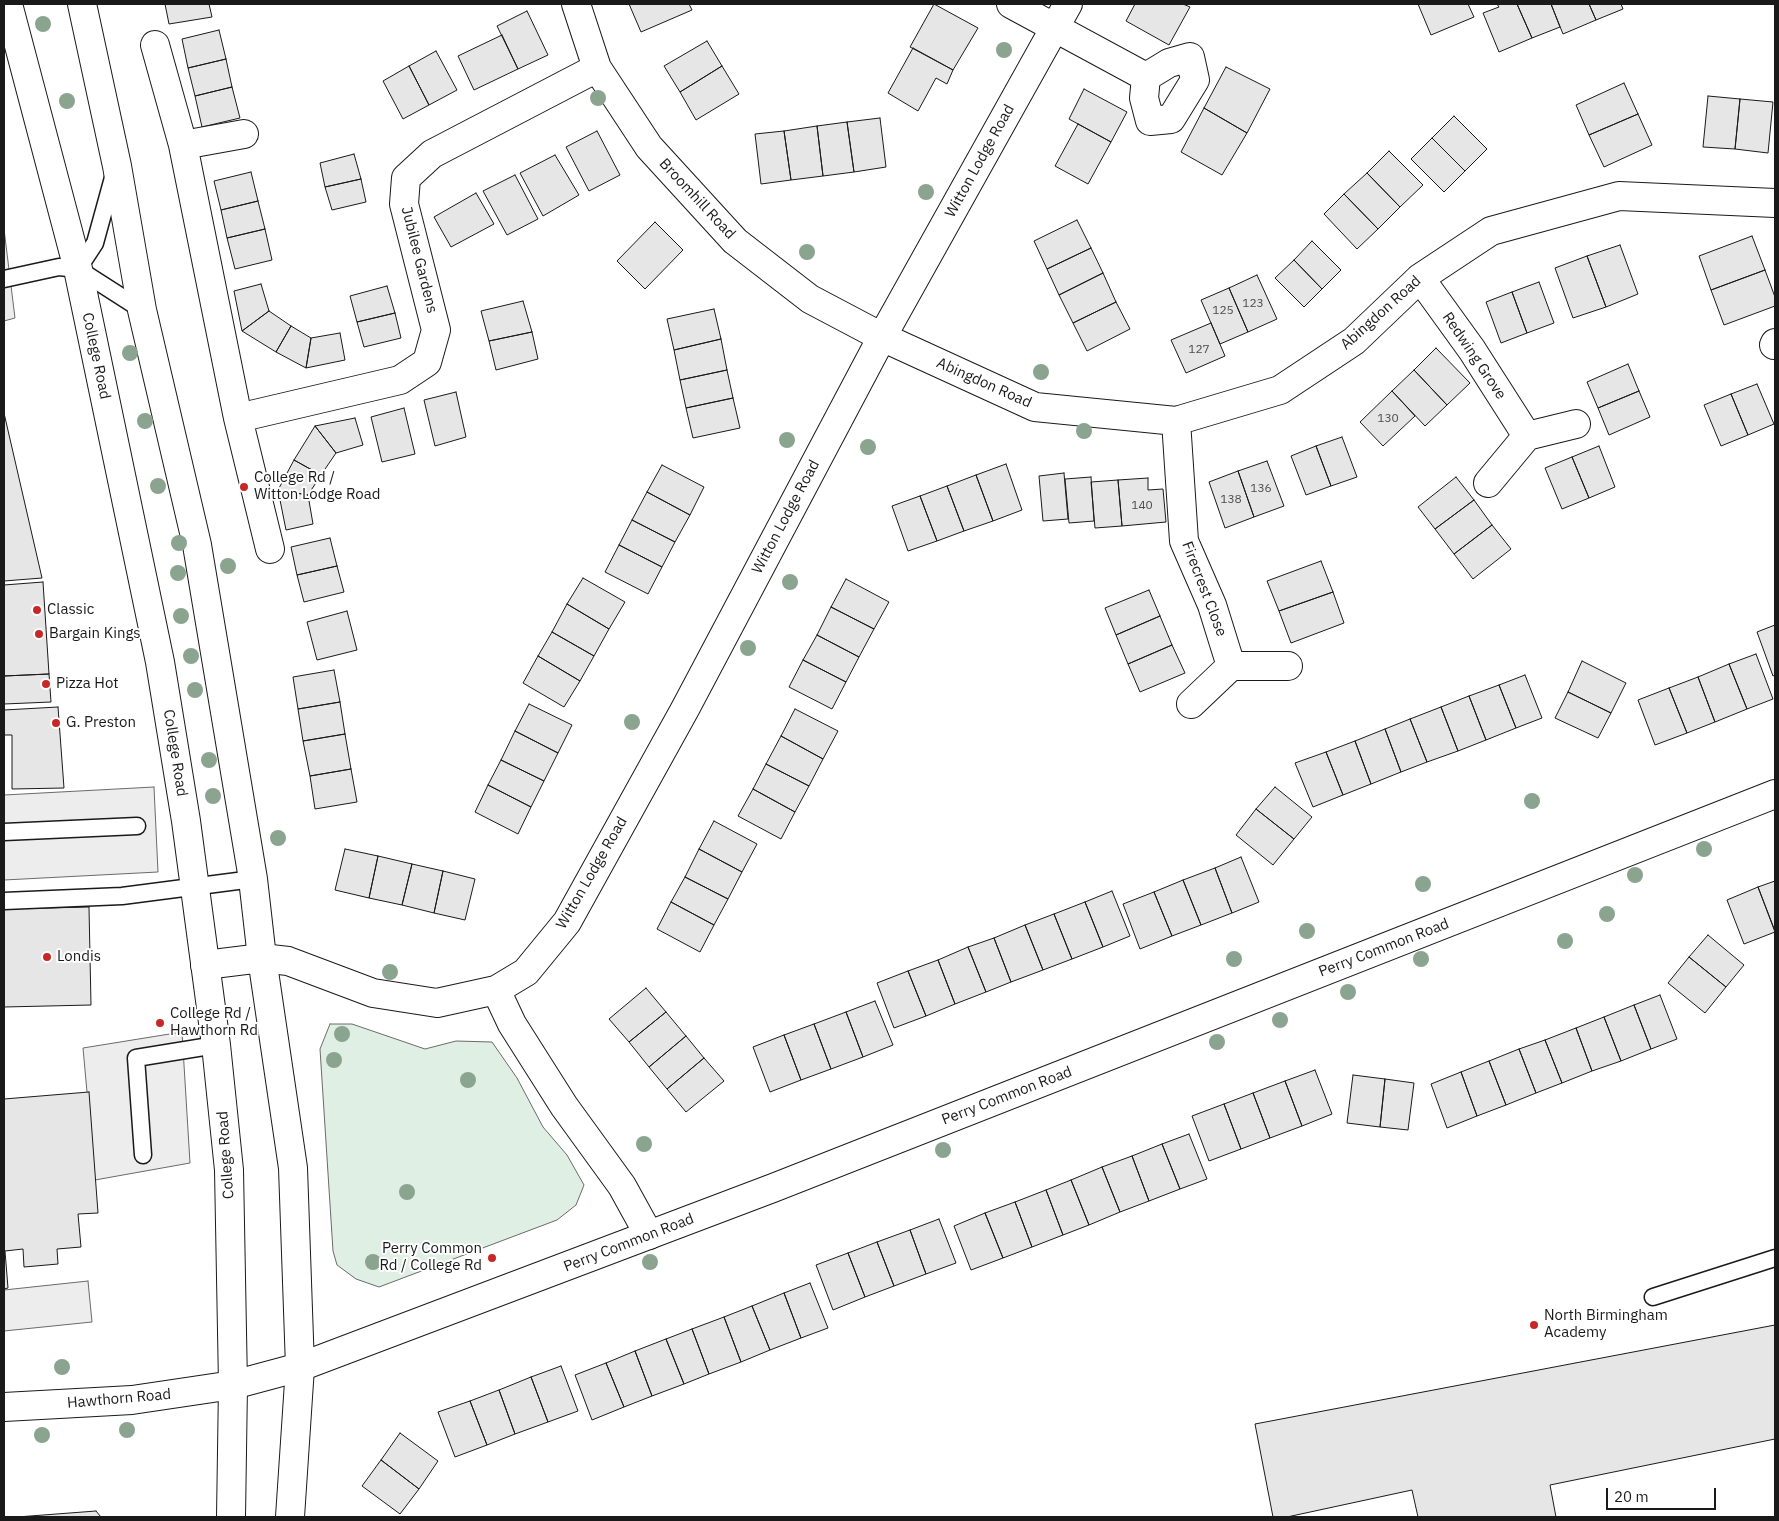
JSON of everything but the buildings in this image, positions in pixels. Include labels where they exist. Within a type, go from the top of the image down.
[{"type":"street","name":"College Road","points":[[8,4],[78,269],[160,662],[195,887],[216,1046],[229,1170],[233,1385],[231,1517]]},
{"type":"street","points":[[82,4],[117,166],[142,310],[197,545],[253,879],[262,958],[293,1168],[300,1367],[290,1517]]},
{"type":"street","name":"Broomhill Road","points":[[576,4],[597,68],[649,147],[735,241],[810,299],[882,337]]},
{"type":"street","points":[[1011,4],[1061,15],[1146,77]]},
{"type":"street","name":"Witton Lodge Road","points":[[496,990],[526,972],[567,922],[685,709],[882,337],[1061,15]]},
{"type":"street","points":[[155,45],[183,145],[238,418],[270,549]]},
{"type":"street","name":"Jubilee Gardens","points":[[238,418],[400,380],[427,362],[436,330],[404,204],[406,178],[432,154],[597,68]]},
{"type":"street","points":[[183,145],[244,134]]},
{"type":"street","name":"Abingdon Road","points":[[882,337],[1035,407],[1176,421],[1280,390],[1354,341],[1420,278],[1491,231],[1619,196],[1775,203]]},
{"type":"street","name":"Redwing Grove","points":[[1420,278],[1472,350],[1527,436]]},
{"type":"street","name":"Firecrest Close","points":[[1176,421],[1184,542],[1212,605],[1231,666]]},
{"type":"street","points":[[1488,483],[1527,436],[1576,424]]},
{"type":"street","points":[[1191,704],[1231,666],[1288,666]]},
{"type":"street","name":"Perry Common Road","points":[[233,1385],[300,1367],[649,1236],[1775,794]]},
{"type":"street","points":[[205,965],[262,958],[288,961],[373,993],[437,1002],[496,990],[512,1024],[564,1106],[622,1186],[649,1236]]},
{"type":"street","name":"Hawthorn Road","points":[[4,1403],[132,1400],[233,1385]]},
{"type":"lane","points":[[78,269],[95,243],[117,166]]},
{"type":"lane","points":[[4,278],[59,267],[78,269],[142,310]]},
{"type":"lane","points":[[4,832],[137,826]]},
{"type":"lane","points":[[4,901],[122,896],[253,879]]},
{"type":"lane","points":[[143,1155],[136,1058],[216,1046]]},
{"type":"lane","points":[[1654,1298],[1775,1258]]},
{"type":"green space","points":[[330,1024],[352,1024],[425,1049],[456,1041],[492,1042],[517,1078],[543,1127],[567,1155],[584,1185],[576,1205],[557,1220],[379,1287],[356,1279],[337,1265],[333,1251],[320,1049]]},
{"type":"shaded area","points":[[4,229],[15,318],[4,321]]},
{"type":"shaded area","points":[[154,787],[158,872],[4,880],[4,795]]},
{"type":"shaded area","points":[[182,1032],[190,1163],[95,1180],[83,1048]]},
{"type":"shaded area","points":[[88,1281],[92,1322],[4,1331],[4,1290]]},
{"type":"place","name":"College Rd / Witton Lodge Road","points":[[244,487]]},
{"type":"place","name":"Classic","points":[[37,610]]},
{"type":"place","name":"Bargain Kings","points":[[39,634]]},
{"type":"place","name":"Pizza Hot","points":[[46,684]]},
{"type":"place","name":"G. Preston","points":[[56,723]]},
{"type":"place","name":"Londis","points":[[47,957]]},
{"type":"place","name":"College Rd / Hawthorn Rd","points":[[160,1023]]},
{"type":"place","name":"Perry Common Rd / College Rd","points":[[492,1258]]},
{"type":"place","name":"North Birmingham Academy","points":[[1534,1325]]}]
